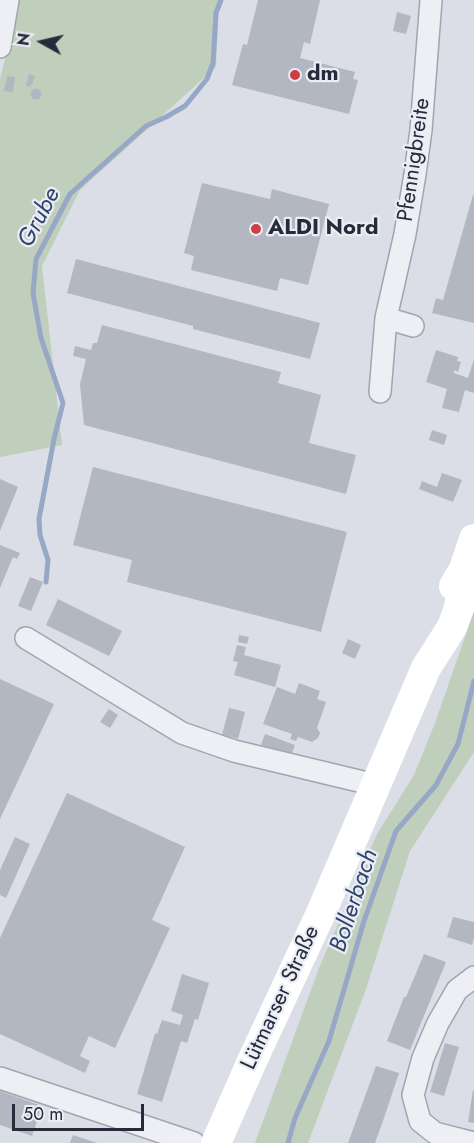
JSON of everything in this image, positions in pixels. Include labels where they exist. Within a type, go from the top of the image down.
[{"type":"main road","name":"Lütmarser Straße","points":[[216,1143],[321,913],[426,668],[449,633],[459,608],[474,539]]},
{"type":"street","points":[[0,46],[8,0]]},
{"type":"street","name":"Pfennigbreite","points":[[380,392],[386,318],[405,234],[418,152],[431,0]]},
{"type":"street","points":[[386,318],[413,326]]},
{"type":"street","points":[[26,638],[182,733],[234,751],[363,782],[375,788]]},
{"type":"street","points":[[474,976],[457,990],[438,1023],[423,1058],[413,1095],[420,1121],[435,1133],[474,1143]]},
{"type":"street","points":[[0,1078],[194,1143]]},
{"type":"green space","points":[[14,0],[219,0],[216,67],[80,190],[42,266],[62,445],[0,457],[0,79]]},
{"type":"green space","points":[[474,611],[474,752],[410,851],[365,992],[308,1143],[255,1143],[319,968],[377,834],[414,775],[435,723]]},
{"type":"building","name":"dm","points":[[258,0],[320,0],[310,44],[304,42],[300,58],[355,72],[353,79],[358,80],[349,114],[232,85],[243,44],[247,45]]},
{"type":"building","points":[[397,12],[411,16],[406,34],[393,31]]},
{"type":"building","points":[[29,74],[35,76],[30,87],[26,86]]},
{"type":"building","points":[[7,76],[15,77],[13,92],[4,91]]},
{"type":"building","points":[[36,88],[42,94],[36,100],[30,94]]},
{"type":"building","name":"ALDI Nord","points":[[202,183],[270,199],[272,189],[329,204],[308,285],[280,278],[277,291],[191,270],[194,256],[184,253]]},
{"type":"building","points":[[473,195],[474,323],[432,313],[436,298],[443,300]]},
{"type":"building","points":[[76,259],[320,323],[310,359],[67,293]]},
{"type":"building","points":[[102,325],[281,372],[278,383],[321,395],[309,443],[356,455],[346,494],[84,425],[80,384],[86,359],[73,356],[75,346],[91,350],[93,343],[97,343]]},
{"type":"building","points":[[436,350],[458,357],[457,361],[461,362],[458,372],[454,370],[454,373],[468,378],[474,359],[474,393],[465,390],[459,412],[442,408],[447,389],[426,382]]},
{"type":"building","points":[[432,430],[447,435],[444,445],[429,440]]},
{"type":"building","points":[[93,467],[347,532],[321,632],[127,582],[132,560],[73,545]]},
{"type":"building","points":[[442,473],[462,480],[453,502],[419,489],[422,481],[437,487]]},
{"type":"building","points":[[0,479],[18,487],[0,531]]},
{"type":"building","points":[[0,545],[20,553],[17,559],[13,557],[0,588]]},
{"type":"building","points":[[30,577],[43,582],[31,611],[18,606]]},
{"type":"building","points":[[58,599],[122,631],[109,656],[46,625]]},
{"type":"building","points":[[239,635],[249,637],[247,644],[238,642]]},
{"type":"building","points":[[348,639],[361,645],[355,659],[342,653]]},
{"type":"building","points":[[237,645],[246,647],[244,655],[281,665],[275,687],[234,675],[238,662],[233,661]]},
{"type":"building","points":[[0,679],[54,704],[0,819]]},
{"type":"building","points":[[299,683],[320,691],[317,699],[326,702],[317,728],[320,733],[318,738],[312,742],[298,737],[296,741],[290,739],[292,734],[263,724],[277,687],[295,694]]},
{"type":"building","points":[[229,708],[245,712],[238,739],[222,735]]},
{"type":"building","points":[[109,709],[118,715],[110,728],[100,722]]},
{"type":"building","points":[[265,734],[295,745],[292,753],[261,745]]},
{"type":"building","points":[[67,793],[185,847],[152,920],[170,928],[115,1048],[89,1036],[80,1056],[90,1061],[85,1073],[0,1034],[0,938]]},
{"type":"building","points":[[15,837],[30,844],[6,898],[0,895],[0,870]]},
{"type":"building","points":[[453,917],[474,922],[472,945],[447,937]]},
{"type":"building","points":[[424,954],[446,962],[410,1050],[387,1041]]},
{"type":"building","points":[[182,974],[209,983],[198,1020],[195,1019],[187,1043],[181,1041],[162,1102],[137,1094],[155,1033],[157,1034],[162,1020],[180,1025],[183,1015],[171,1011]]},
{"type":"building","points":[[445,1043],[459,1047],[444,1096],[430,1092]]},
{"type":"building","points":[[376,1066],[399,1073],[375,1143],[348,1143]]},
{"type":"building","points":[[0,1091],[42,1106],[32,1136],[0,1125]]},
{"type":"building","points":[[474,1091],[474,1123],[468,1122]]},
{"type":"building","points":[[73,1135],[97,1143],[70,1143]]},
{"type":"waterway","name":"Grube","points":[[46,582],[48,560],[40,535],[39,519],[63,403],[41,338],[33,293],[36,259],[70,194],[146,126],[185,106],[207,79],[213,63],[216,13],[221,0]]},
{"type":"waterway","name":"Bollerbach","points":[[288,1143],[295,1118],[329,1041],[364,921],[396,831],[436,785],[458,744],[474,681]]},
{"type":"place","name":"dm","points":[[295,75]]},
{"type":"place","name":"ALDI Nord","points":[[256,229]]}]
